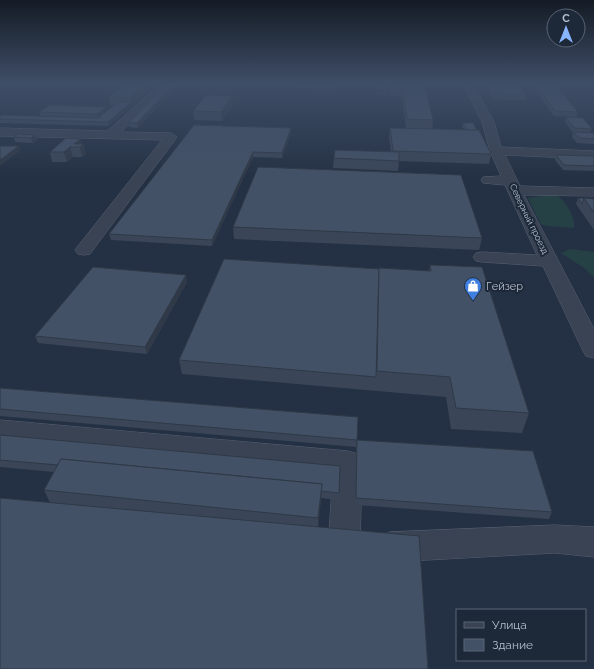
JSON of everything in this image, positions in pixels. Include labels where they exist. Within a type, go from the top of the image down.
[{"type":"street","points":[[110,135],[132,115]]},
{"type":"street","name":"Северный проезд","points":[[484,115],[488,122],[496,151],[594,352]]},
{"type":"street","points":[[0,132],[171,137],[84,250]]},
{"type":"street","points":[[496,151],[594,155]]},
{"type":"street","points":[[488,180],[512,185],[594,192]]},
{"type":"street","points":[[482,257],[550,261]]},
{"type":"street","points":[[0,430],[348,462],[330,549],[433,546],[555,539],[594,542]]},
{"type":"green space","points":[[555,194],[569,209],[573,219],[574,228],[546,226],[541,224],[528,198]]},
{"type":"green space","points":[[570,249],[594,252],[594,277],[584,268],[561,253]]},
{"type":"building","points":[[0,115],[7,115],[98,118],[101,115],[116,115],[108,122],[0,119]]},
{"type":"building","points":[[136,115],[144,115],[137,123],[128,123]]},
{"type":"building","points":[[406,115],[432,115],[433,120],[407,119]]},
{"type":"building","points":[[566,117],[583,118],[592,129],[574,128]]},
{"type":"building","points":[[463,123],[473,123],[477,130],[467,130]]},
{"type":"building","points":[[194,125],[291,128],[282,153],[253,152],[212,240],[109,234]]},
{"type":"building","points":[[390,128],[479,130],[491,154],[393,151]]},
{"type":"building","points":[[573,132],[594,133],[594,139],[579,138]]},
{"type":"building","points":[[18,134],[35,135],[31,138],[14,137]]},
{"type":"building","points":[[66,138],[80,139],[74,144],[83,144],[80,147],[70,147],[64,152],[50,152]]},
{"type":"building","points":[[0,146],[19,146],[0,160]]},
{"type":"building","points":[[335,150],[399,152],[399,161],[334,158]]},
{"type":"building","points":[[556,155],[594,156],[594,166],[564,165]]},
{"type":"building","points":[[258,167],[461,175],[482,238],[233,227]]},
{"type":"building","points":[[578,198],[584,198],[582,204]]},
{"type":"building","points":[[584,198],[594,199],[594,213]]},
{"type":"building","points":[[224,259],[379,269],[376,377],[179,360]]},
{"type":"building","points":[[430,265],[482,267],[529,413],[456,408],[450,377],[377,371],[379,268],[431,271]]},
{"type":"building","points":[[93,267],[186,275],[145,347],[35,336]]},
{"type":"building","points":[[0,388],[358,417],[357,440],[0,409]]},
{"type":"building","points":[[0,435],[340,466],[339,493],[321,491],[322,484],[61,459],[58,465],[0,460]]},
{"type":"building","points":[[357,440],[533,451],[552,512],[356,498]]},
{"type":"building","points":[[61,459],[322,484],[318,518],[44,490]]},
{"type":"building","points":[[0,498],[419,536],[428,669],[0,669]]},
{"type":"place","name":"Гейзер","points":[[473,301]]}]
